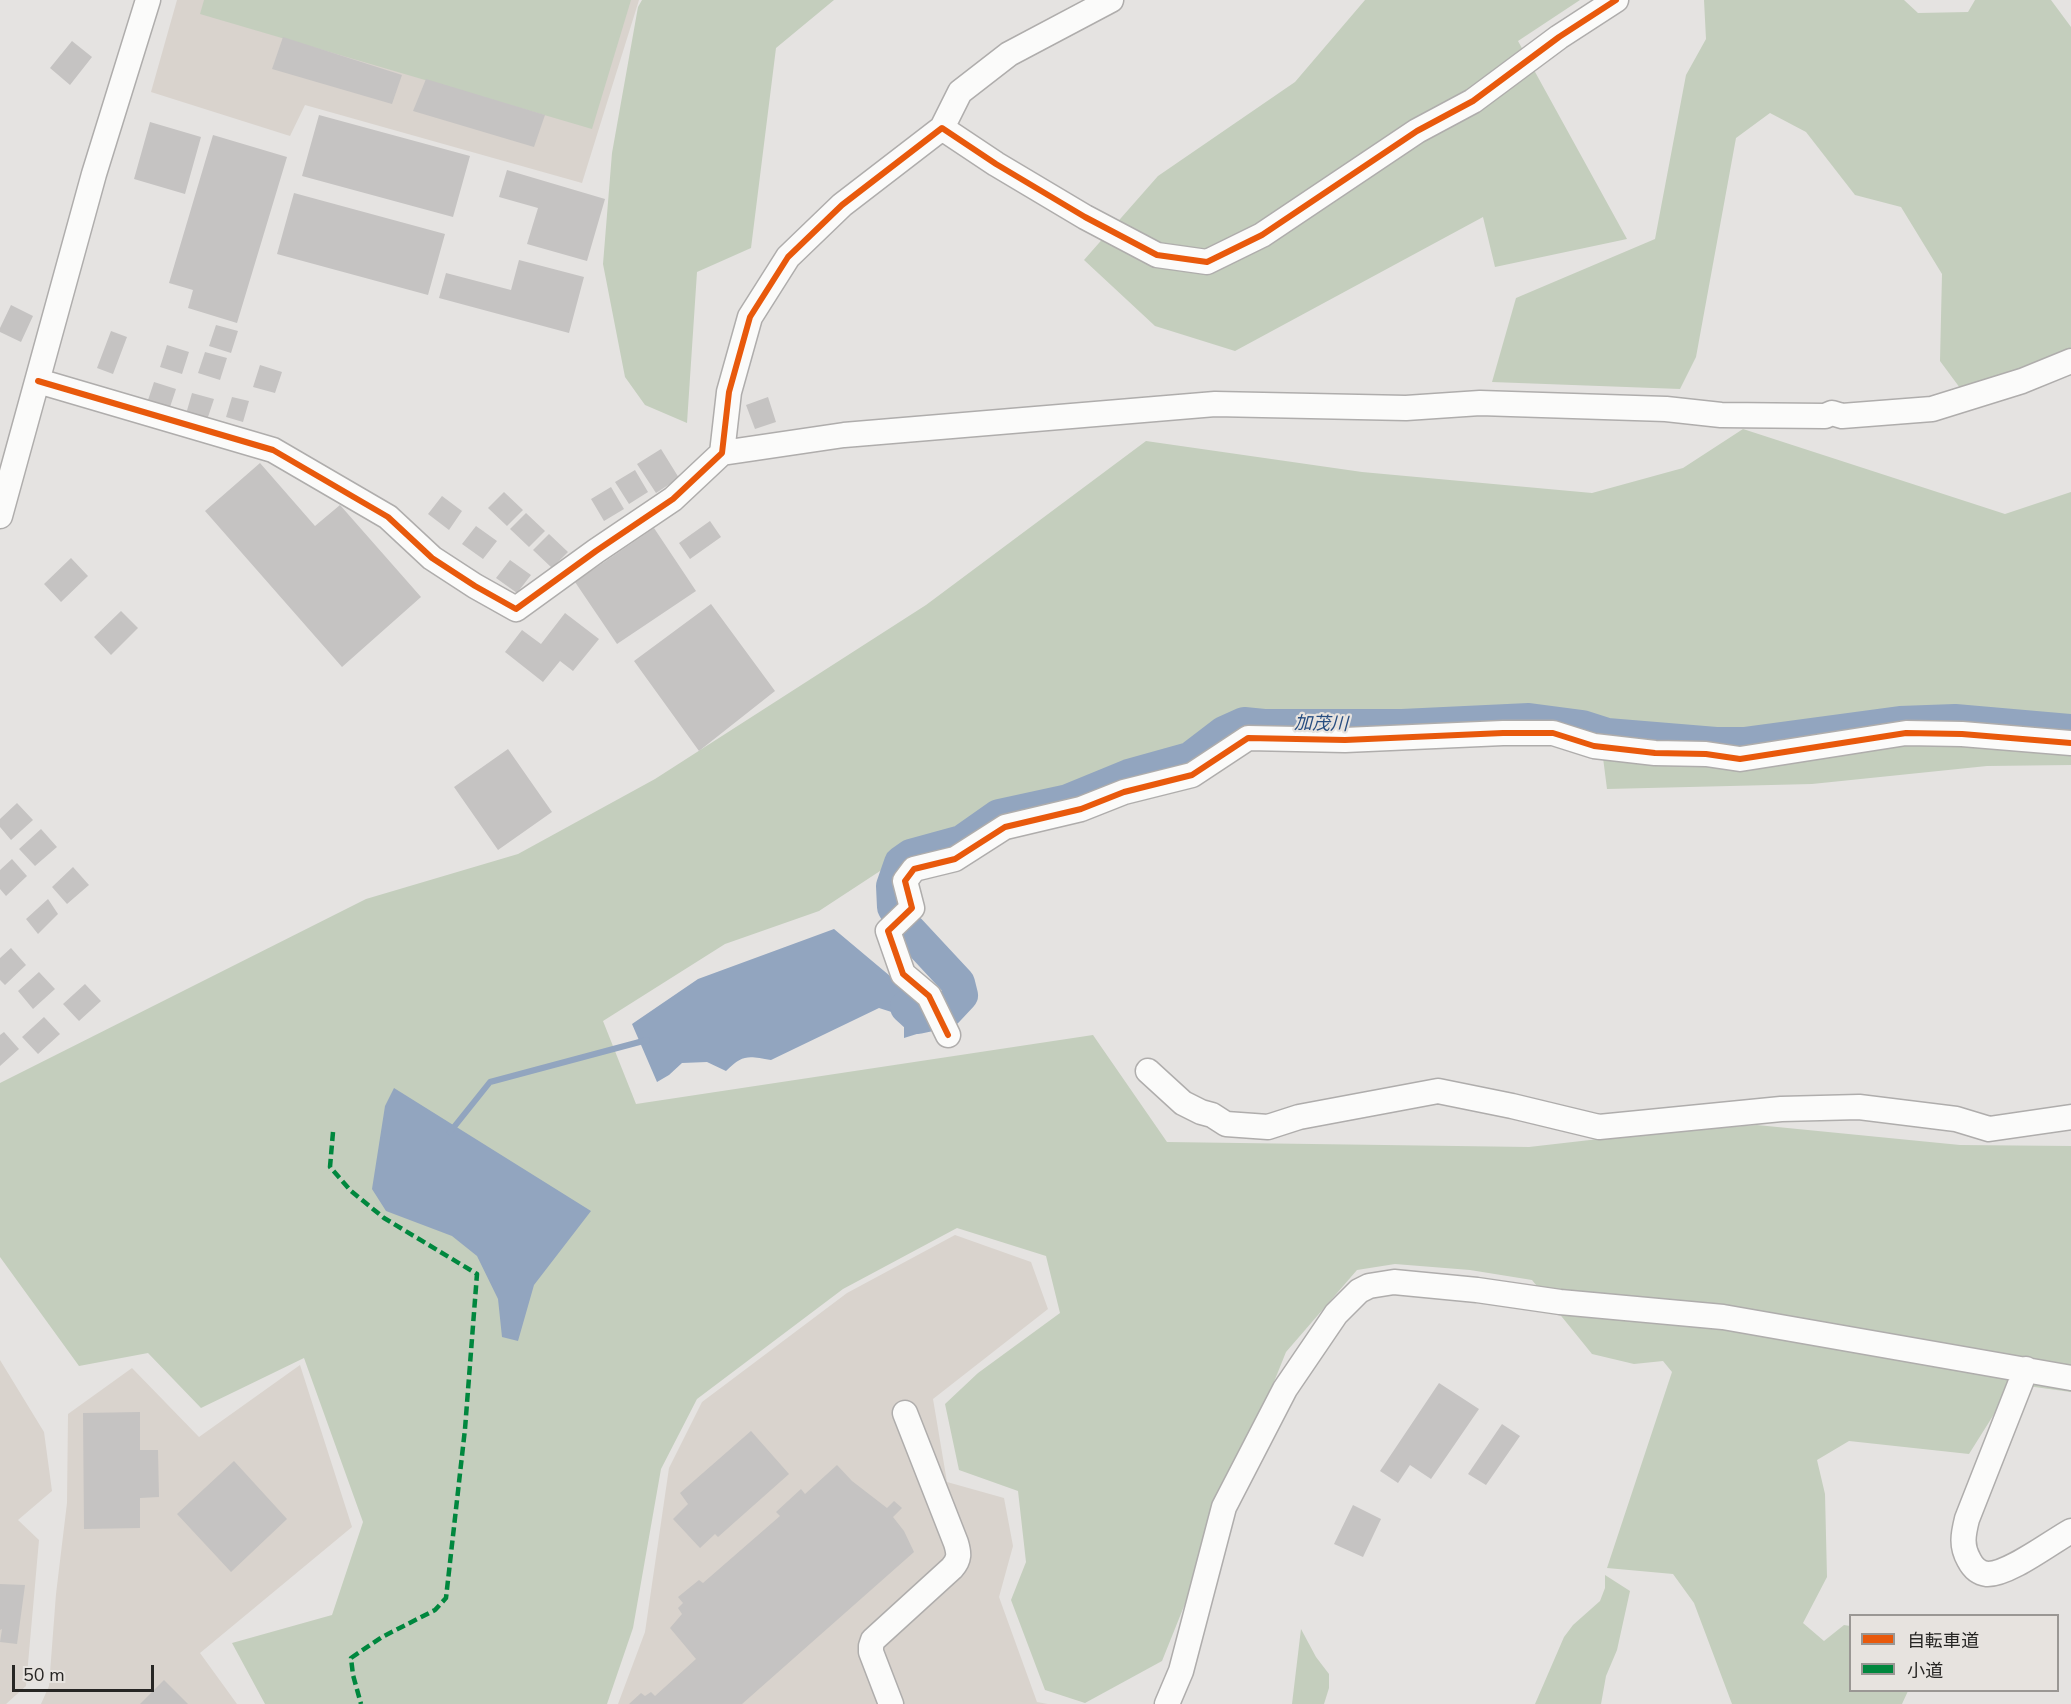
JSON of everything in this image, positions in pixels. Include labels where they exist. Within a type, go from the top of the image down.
[{"type":"street","points":[[0,516],[94,174],[148,0]]},
{"type":"street","points":[[722,453],[729,392],[750,317],[788,257],[842,205],[942,128],[960,92],[1009,54],[1111,0]]},
{"type":"street","points":[[942,128],[996,164],[1085,217],[1157,255],[1207,261],[1262,235],[1418,131],[1473,101],[1559,37],[1616,0]]},
{"type":"street","points":[[38,381],[273,450],[388,517],[432,558],[516,609],[673,499],[722,453],[844,435],[1215,404],[1406,408],[1480,403],[1666,409],[1721,415],[1825,416],[1832,413],[1842,416],[1932,409],[2022,381],[2071,361]]},
{"type":"street","points":[[948,1035],[929,996],[903,974],[888,931],[912,908],[905,881],[914,869],[956,859],[1005,827],[1081,809],[1124,792],[1192,775],[1248,738],[1345,740],[1503,733],[1553,734],[1594,746],[1654,753],[1706,754],[1740,759],[1906,733],[1962,734],[2071,743]]},
{"type":"street","points":[[1148,1071],[1184,1103],[1226,1124],[1268,1127],[1299,1117],[1438,1091],[1523,1108],[1599,1127],[1781,1108],[1859,1107],[1956,1119],[1989,1129],[2071,1117]]},
{"type":"street","points":[[1167,1704],[1181,1671],[1224,1508],[1286,1389],[1336,1314],[1359,1291],[1370,1286],[1394,1282],[1478,1290],[1560,1302],[1723,1317],[2071,1378]]},
{"type":"street","points":[[2026,1369],[1967,1519],[1963,1538],[1964,1552],[1978,1571],[1985,1574],[1996,1573],[2025,1559],[2071,1531]]},
{"type":"street","points":[[891,1704],[871,1652],[873,1640],[952,1568],[958,1557],[956,1543],[905,1413]]},
{"type":"shaded area","points":[[177,0],[639,0],[582,183],[305,105],[290,136],[151,92]]},
{"type":"shaded area","points":[[955,1235],[1031,1262],[1048,1309],[933,1399],[947,1482],[1004,1498],[1013,1546],[999,1597],[1037,1702],[1048,1704],[618,1704],[645,1632],[669,1468],[702,1402],[847,1293]]},
{"type":"shaded area","points":[[0,1360],[44,1432],[52,1491],[18,1520],[39,1540],[26,1686],[6,1704],[0,1704]]},
{"type":"shaded area","points":[[300,1365],[352,1527],[200,1653],[237,1704],[41,1704],[49,1686],[56,1594],[67,1503],[68,1414],[132,1368],[199,1437]]},
{"type":"green space","points":[[204,0],[631,0],[592,129],[200,14]]},
{"type":"green space","points":[[642,0],[834,0],[776,48],[751,248],[697,272],[687,423],[645,405],[625,377],[603,264],[612,153],[638,7]]},
{"type":"green space","points":[[1365,0],[1580,0],[1518,41],[1627,239],[1495,267],[1483,217],[1235,351],[1155,326],[1084,260],[1158,176],[1295,82]]},
{"type":"green space","points":[[1704,0],[1904,0],[1918,13],[1968,12],[1975,0],[2051,0],[2071,27],[2071,347],[2065,363],[1960,388],[1940,361],[1942,274],[1901,207],[1855,195],[1806,132],[1770,113],[1736,138],[1696,357],[1680,389],[1492,382],[1516,298],[1655,239],[1686,75],[1706,39]]},
{"type":"green space","points":[[1743,429],[2005,514],[2071,492],[2071,765],[1987,766],[1812,784],[1607,789],[1601,742],[1247,747],[995,820],[906,854],[819,911],[725,944],[603,1021],[636,1104],[1093,1035],[1167,1142],[1529,1147],[1651,1133],[1757,1125],[1960,1145],[2071,1146],[2071,1392],[2013,1384],[1969,1454],[1849,1441],[1817,1460],[1825,1494],[1827,1577],[1803,1623],[1824,1641],[1844,1625],[1849,1626],[1849,1692],[1908,1692],[1902,1704],[1732,1704],[1694,1603],[1673,1574],[1607,1568],[1672,1372],[1663,1361],[1634,1364],[1592,1354],[1532,1280],[1470,1270],[1395,1264],[1357,1270],[1286,1352],[1162,1661],[1085,1703],[1045,1690],[1011,1600],[1026,1562],[1018,1491],[959,1470],[945,1404],[978,1373],[1060,1313],[1046,1256],[957,1228],[843,1289],[697,1399],[661,1469],[633,1628],[607,1704],[265,1704],[232,1643],[332,1615],[363,1522],[304,1358],[201,1408],[148,1353],[79,1366],[0,1257],[0,1083],[366,899],[518,854],[655,779],[926,605],[1146,441],[1362,472],[1592,493],[1683,468]]},
{"type":"green space","points":[[1605,1575],[1630,1591],[1617,1650],[1606,1676],[1601,1704],[1535,1704],[1564,1637],[1573,1625],[1600,1601],[1605,1588]]},
{"type":"green space","points":[[1301,1629],[1316,1657],[1329,1674],[1329,1688],[1324,1704],[1292,1704]]},
{"type":"water","points":[[834,929],[921,1002],[936,1028],[904,1038],[904,1016],[879,1008],[771,1060],[746,1058],[726,1071],[707,1062],[682,1063],[657,1082],[632,1024],[698,979]]},
{"type":"water","points":[[394,1088],[591,1211],[534,1285],[518,1341],[502,1337],[498,1299],[477,1256],[452,1236],[386,1211],[372,1189],[385,1106]]},
{"type":"building","points":[[283,37],[402,75],[392,104],[272,69]]},
{"type":"building","points":[[72,41],[92,57],[70,85],[50,68]]},
{"type":"building","points":[[426,79],[545,115],[534,147],[413,111]]},
{"type":"building","points":[[319,115],[470,156],[453,217],[302,176]]},
{"type":"building","points":[[150,122],[201,137],[185,194],[134,179]]},
{"type":"building","points":[[213,135],[287,157],[237,323],[188,308],[193,290],[169,283]]},
{"type":"building","points":[[507,170],[605,199],[587,261],[527,244],[538,208],[499,197]]},
{"type":"building","points":[[294,193],[445,234],[428,295],[277,254]]},
{"type":"building","points":[[519,260],[584,277],[569,333],[439,298],[446,273],[511,290]]},
{"type":"building","points":[[11,305],[33,316],[21,342],[0,332]]},
{"type":"building","points":[[216,325],[238,331],[231,353],[209,346]]},
{"type":"building","points":[[111,331],[127,337],[113,374],[97,368]]},
{"type":"building","points":[[167,345],[189,352],[182,374],[160,367]]},
{"type":"building","points":[[205,352],[227,358],[220,380],[198,373]]},
{"type":"building","points":[[260,365],[282,372],[275,393],[253,387]]},
{"type":"building","points":[[154,382],[176,389],[169,410],[147,403]]},
{"type":"building","points":[[192,393],[214,399],[207,420],[186,414]]},
{"type":"building","points":[[232,397],[249,401],[243,422],[226,417]]},
{"type":"building","points":[[768,397],[776,422],[755,429],[746,405]]},
{"type":"building","points":[[661,449],[679,478],[656,493],[637,464]]},
{"type":"building","points":[[260,463],[315,526],[340,505],[421,597],[342,667],[205,511]]},
{"type":"building","points":[[635,470],[648,492],[629,504],[615,482]]},
{"type":"building","points":[[611,487],[624,509],[604,521],[591,499]]},
{"type":"building","points":[[504,492],[523,510],[507,526],[488,508]]},
{"type":"building","points":[[442,496],[462,511],[449,530],[428,514]]},
{"type":"building","points":[[526,513],[545,531],[529,547],[510,529]]},
{"type":"building","points":[[710,521],[721,537],[690,559],[679,543]]},
{"type":"building","points":[[476,526],[497,541],[483,559],[462,544]]},
{"type":"building","points":[[654,528],[696,591],[617,644],[575,582]]},
{"type":"building","points":[[549,534],[568,552],[552,568],[533,550]]},
{"type":"building","points":[[71,558],[88,576],[61,602],[44,584]]},
{"type":"building","points":[[510,560],[531,575],[517,593],[496,578]]},
{"type":"building","points":[[711,604],[775,691],[699,751],[634,661]]},
{"type":"building","points":[[121,611],[138,628],[111,655],[94,637]]},
{"type":"building","points":[[565,613],[599,639],[573,671],[560,661],[543,682],[505,652],[522,630],[541,644]]},
{"type":"building","points":[[508,749],[552,812],[498,850],[454,787]]},
{"type":"building","points":[[17,803],[33,820],[11,840],[0,827],[0,819]]},
{"type":"building","points":[[41,829],[57,847],[35,866],[19,849]]},
{"type":"building","points":[[12,859],[27,876],[6,896],[0,889],[0,870]]},
{"type":"building","points":[[73,867],[89,885],[67,904],[52,887]]},
{"type":"building","points":[[48,899],[58,914],[38,934],[26,919]]},
{"type":"building","points":[[11,948],[26,965],[5,985],[0,980],[0,958]]},
{"type":"building","points":[[39,972],[55,989],[33,1009],[18,991]]},
{"type":"building","points":[[85,984],[101,1001],[79,1021],[63,1004]]},
{"type":"building","points":[[44,1017],[60,1034],[38,1054],[22,1037]]},
{"type":"building","points":[[4,1032],[19,1049],[0,1066],[0,1035]]},
{"type":"building","points":[[1439,1383],[1479,1409],[1431,1479],[1410,1465],[1398,1483],[1380,1471]]},
{"type":"building","points":[[140,1412],[140,1450],[158,1450],[159,1497],[140,1498],[140,1528],[84,1529],[83,1413]]},
{"type":"building","points":[[1502,1424],[1520,1436],[1486,1485],[1468,1474]]},
{"type":"building","points":[[751,1431],[789,1474],[718,1537],[715,1534],[700,1548],[673,1519],[688,1504],[680,1493]]},
{"type":"building","points":[[234,1461],[287,1519],[231,1572],[177,1514]]},
{"type":"building","points":[[837,1465],[852,1481],[887,1508],[894,1501],[902,1508],[893,1517],[904,1531],[914,1552],[742,1704],[629,1704],[641,1693],[645,1696],[651,1692],[655,1696],[696,1659],[670,1628],[682,1614],[678,1608],[683,1603],[678,1597],[699,1580],[703,1583],[780,1516],[776,1512],[801,1489],[805,1494]]},
{"type":"building","points":[[1353,1505],[1381,1519],[1363,1557],[1334,1544]]},
{"type":"building","points":[[0,1584],[25,1585],[17,1644],[0,1642],[2,1629],[0,1630]]},
{"type":"building","points":[[164,1680],[188,1704],[140,1704]]},
{"type":"waterway","name":"加茂川","points":[[907,1007],[918,1017],[946,1011],[961,995],[958,983],[904,925],[894,907],[893,886],[901,863],[911,856],[962,842],[999,816],[1068,801],[1129,776],[1190,759],[1224,733],[1244,724],[1402,726],[1529,720],[1582,727],[1607,735],[1716,744],[1744,744],[1900,723],[1955,721],[2071,731]]},
{"type":"waterway","points":[[450,1132],[490,1082],[647,1040]]},
{"type":"marked path","points":[[333,1132],[330,1167],[351,1191],[384,1218],[477,1274],[465,1429],[446,1598],[435,1610],[382,1637],[351,1658],[361,1704]]},
{"type":"cycle path","points":[[38,381],[273,450],[388,517],[432,558],[516,609],[673,499],[722,453],[729,392],[750,317],[788,257],[842,205],[942,128],[996,164],[1085,217],[1157,255],[1207,262],[1262,235],[1417,131],[1473,101],[1559,37],[1616,0]]},
{"type":"cycle path","points":[[948,1035],[929,996],[903,974],[888,931],[912,908],[905,881],[914,869],[955,859],[1005,827],[1081,809],[1124,792],[1192,775],[1248,738],[1345,740],[1553,733],[1594,746],[1655,753],[1706,754],[1740,759],[1906,733],[1962,734],[2071,743]]}]
